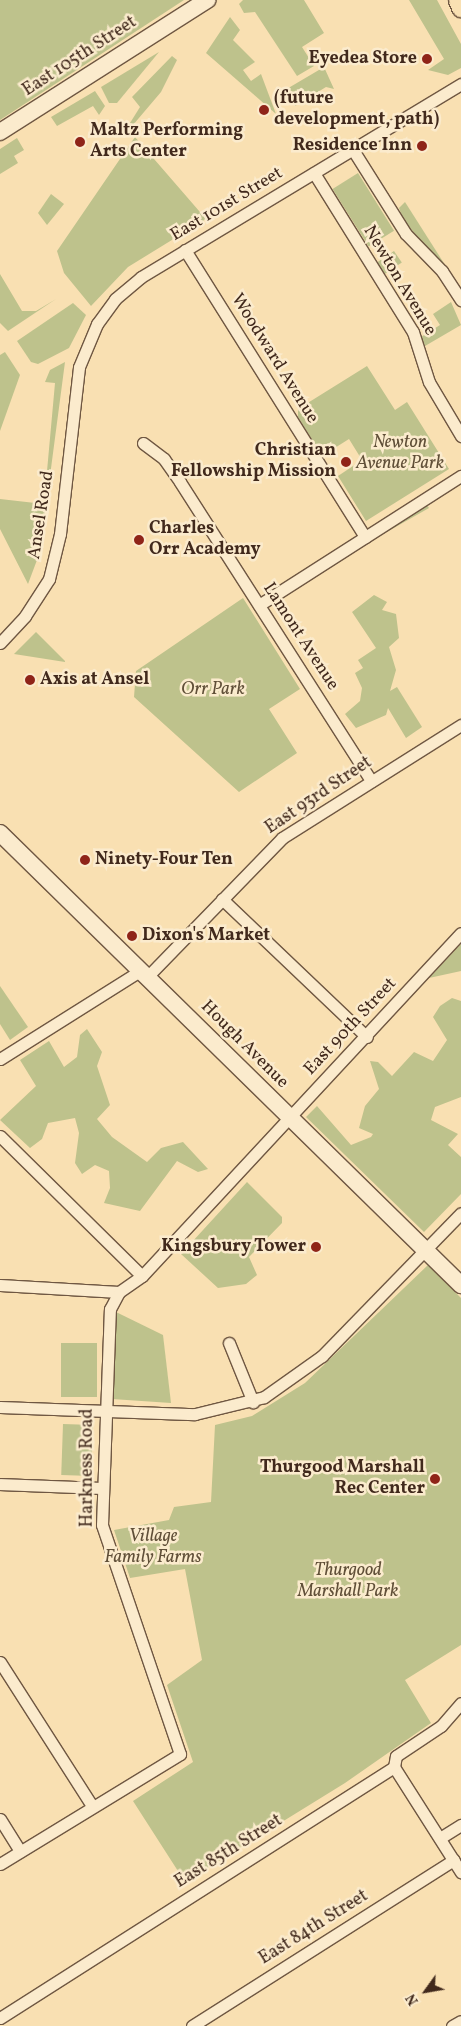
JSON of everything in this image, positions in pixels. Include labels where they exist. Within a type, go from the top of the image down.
[{"type":"main road","points":[[458,0],[461,6]]},
{"type":"street","name":"East 105th Street","points":[[0,132],[201,2]]},
{"type":"street","name":"East 101st Street","points":[[77,376],[97,324],[115,299],[141,277],[461,84]]},
{"type":"street","points":[[353,150],[406,234],[442,271],[461,300]]},
{"type":"street","name":"Newton Avenue","points":[[314,173],[413,332],[431,387],[461,436]]},
{"type":"street","name":"Woodward Avenue","points":[[185,250],[365,537]]},
{"type":"street","name":"Ansel Road","points":[[0,643],[43,590],[56,556],[77,376]]},
{"type":"street","name":"Lamont Avenue","points":[[143,443],[164,459],[371,781]]},
{"type":"street","points":[[259,605],[461,476]]},
{"type":"street","name":"East 93rd Street","points":[[0,1059],[143,974],[222,899],[282,838],[461,724]]},
{"type":"street","name":"Hough Avenue","points":[[0,833],[461,1285]]},
{"type":"street","points":[[222,899],[367,1038]]},
{"type":"street","name":"East 90th Street","points":[[142,1276],[367,1038],[461,933]]},
{"type":"street","points":[[0,1136],[142,1276],[119,1292],[0,1285]]},
{"type":"street","points":[[0,1407],[195,1414],[253,1402],[314,1363],[461,1212]]},
{"type":"street","name":"Harkness Road","points":[[92,1806],[180,1754],[102,1525],[110,1309],[119,1292]]},
{"type":"street","points":[[229,1343],[253,1402]]},
{"type":"street","points":[[0,1484],[103,1488]]},
{"type":"street","points":[[0,1662],[92,1806],[0,1864]]},
{"type":"street","name":"East 85th Street","points":[[0,2018],[394,1767],[396,1756],[441,1726],[461,1703]]},
{"type":"street","points":[[394,1767],[461,1872]]},
{"type":"street","points":[[0,1819],[20,1851]]},
{"type":"street","points":[[440,1838],[461,1825]]},
{"type":"street","name":"East 84th Street","points":[[192,2026],[454,1860]]},
{"type":"street","points":[[452,2026],[461,2021]]},
{"type":"green space","points":[[0,0],[184,0],[0,120]]},
{"type":"green space","points":[[243,0],[304,0],[324,33],[302,47],[314,66],[297,76],[255,12],[244,13],[239,4]]},
{"type":"green space","points":[[409,0],[437,0],[461,44],[461,68],[448,75],[428,70],[444,59]]},
{"type":"green space","points":[[230,17],[240,30],[233,40],[255,62],[243,70],[251,81],[261,74],[276,114],[206,53]]},
{"type":"green space","points":[[159,52],[117,103],[109,103],[101,87]]},
{"type":"green space","points":[[172,56],[177,60],[161,92],[133,125],[130,123],[140,107],[132,97]]},
{"type":"green space","points":[[324,67],[334,89],[326,87],[295,106],[285,90]]},
{"type":"green space","points":[[95,91],[105,106],[99,115],[93,106],[57,126],[51,117]]},
{"type":"green space","points":[[135,137],[206,219],[128,267],[91,306],[64,273],[57,251]]},
{"type":"green space","points":[[17,138],[24,150],[14,156],[18,163],[0,174],[0,149]]},
{"type":"green space","points":[[358,173],[394,231],[369,247],[333,189]]},
{"type":"green space","points":[[51,194],[64,204],[47,225],[38,213]]},
{"type":"green space","points":[[405,202],[461,292],[403,219],[399,208]]},
{"type":"green space","points":[[394,251],[402,263],[384,274],[377,263]]},
{"type":"green space","points":[[0,274],[22,311],[36,311],[56,299],[8,331],[0,323]]},
{"type":"green space","points":[[451,302],[461,325],[425,346],[421,337],[440,325],[433,314]]},
{"type":"green space","points":[[73,303],[86,315],[69,348],[38,364],[31,362],[17,341]]},
{"type":"green space","points":[[5,352],[20,375],[0,431],[0,355]]},
{"type":"green space","points":[[65,362],[40,552],[28,584],[0,529],[0,499],[44,504],[55,383],[45,382],[50,370]]},
{"type":"green space","name":"Newton Avenue Park","points":[[367,366],[395,410],[407,402],[449,469],[366,521],[338,476],[362,460],[349,439],[322,456],[298,417],[298,409]]},
{"type":"green space","points":[[427,505],[429,508],[364,545]]},
{"type":"green space","points":[[374,595],[387,602],[382,610],[396,614],[399,638],[389,647],[396,670],[390,691],[397,687],[422,727],[406,738],[388,708],[386,715],[356,728],[345,714],[360,701],[362,688],[355,673],[363,668],[358,660],[376,648],[352,612]]},
{"type":"green space","name":"Orr Park","points":[[243,598],[300,689],[269,709],[297,753],[239,792],[134,697],[136,671]]},
{"type":"green space","points":[[36,632],[65,661],[65,662],[14,654]]},
{"type":"green space","points":[[461,944],[461,971],[429,978]]},
{"type":"green space","points":[[0,986],[28,1027],[10,1040],[0,1024]]},
{"type":"green space","points":[[452,998],[461,1001],[461,1097],[435,1107],[431,1120],[458,1134],[448,1145],[461,1157],[461,1194],[424,1232],[306,1117],[317,1106],[351,1145],[371,1137],[373,1134],[359,1128],[365,1106],[379,1089],[370,1061],[378,1062],[392,1076],[414,1052],[433,1061],[447,1040],[433,1017],[440,1006]]},
{"type":"green space","points":[[87,1029],[102,1052],[97,1066],[110,1105],[97,1119],[112,1137],[147,1162],[161,1148],[183,1142],[208,1169],[198,1172],[177,1161],[140,1211],[104,1203],[110,1188],[109,1171],[95,1165],[82,1174],[75,1163],[79,1133],[75,1118],[48,1123],[42,1139],[30,1148],[0,1120],[36,1086],[20,1060],[49,1041],[64,1067],[77,1057],[80,1035]]},
{"type":"green space","points":[[247,1182],[282,1217],[282,1223],[249,1257],[257,1275],[246,1284],[218,1288],[181,1254]]},
{"type":"green space","name":"Thurgood Marshall Park","points":[[428,1265],[461,1298],[461,1645],[405,1680],[431,1723],[345,1783],[185,1882],[133,1801],[193,1762],[167,1685],[202,1660],[185,1569],[130,1578],[114,1530],[169,1520],[174,1507],[211,1502],[215,1425],[252,1416],[305,1383]]},
{"type":"green space","points":[[116,1312],[163,1335],[171,1403],[112,1399]]},
{"type":"green space","points":[[61,1343],[97,1343],[97,1397],[61,1397]]},
{"type":"green space","points":[[63,1424],[93,1425],[91,1476],[61,1475]]},
{"type":"place","name":"Eyedea Store","points":[[427,59]]},
{"type":"place","name":"(future development, path)","points":[[264,110]]},
{"type":"place","name":"Maltz Performing Arts Center","points":[[80,142]]},
{"type":"place","name":"Residence Inn","points":[[422,146]]},
{"type":"place","name":"Christian Fellowship Mission","points":[[346,462]]},
{"type":"place","name":"Charles Orr Academy","points":[[139,540]]},
{"type":"place","name":"Axis at Ansel","points":[[30,680]]},
{"type":"place","name":"Ninety-Four Ten","points":[[85,860]]},
{"type":"place","name":"Dixon's Market","points":[[132,936]]},
{"type":"place","name":"Kingsbury Tower","points":[[316,1247]]},
{"type":"place","name":"Thurgood Marshall Rec Center","points":[[435,1479]]},
{"type":"park label","name":"Village Family Farms","points":[[153,1548]]}]
